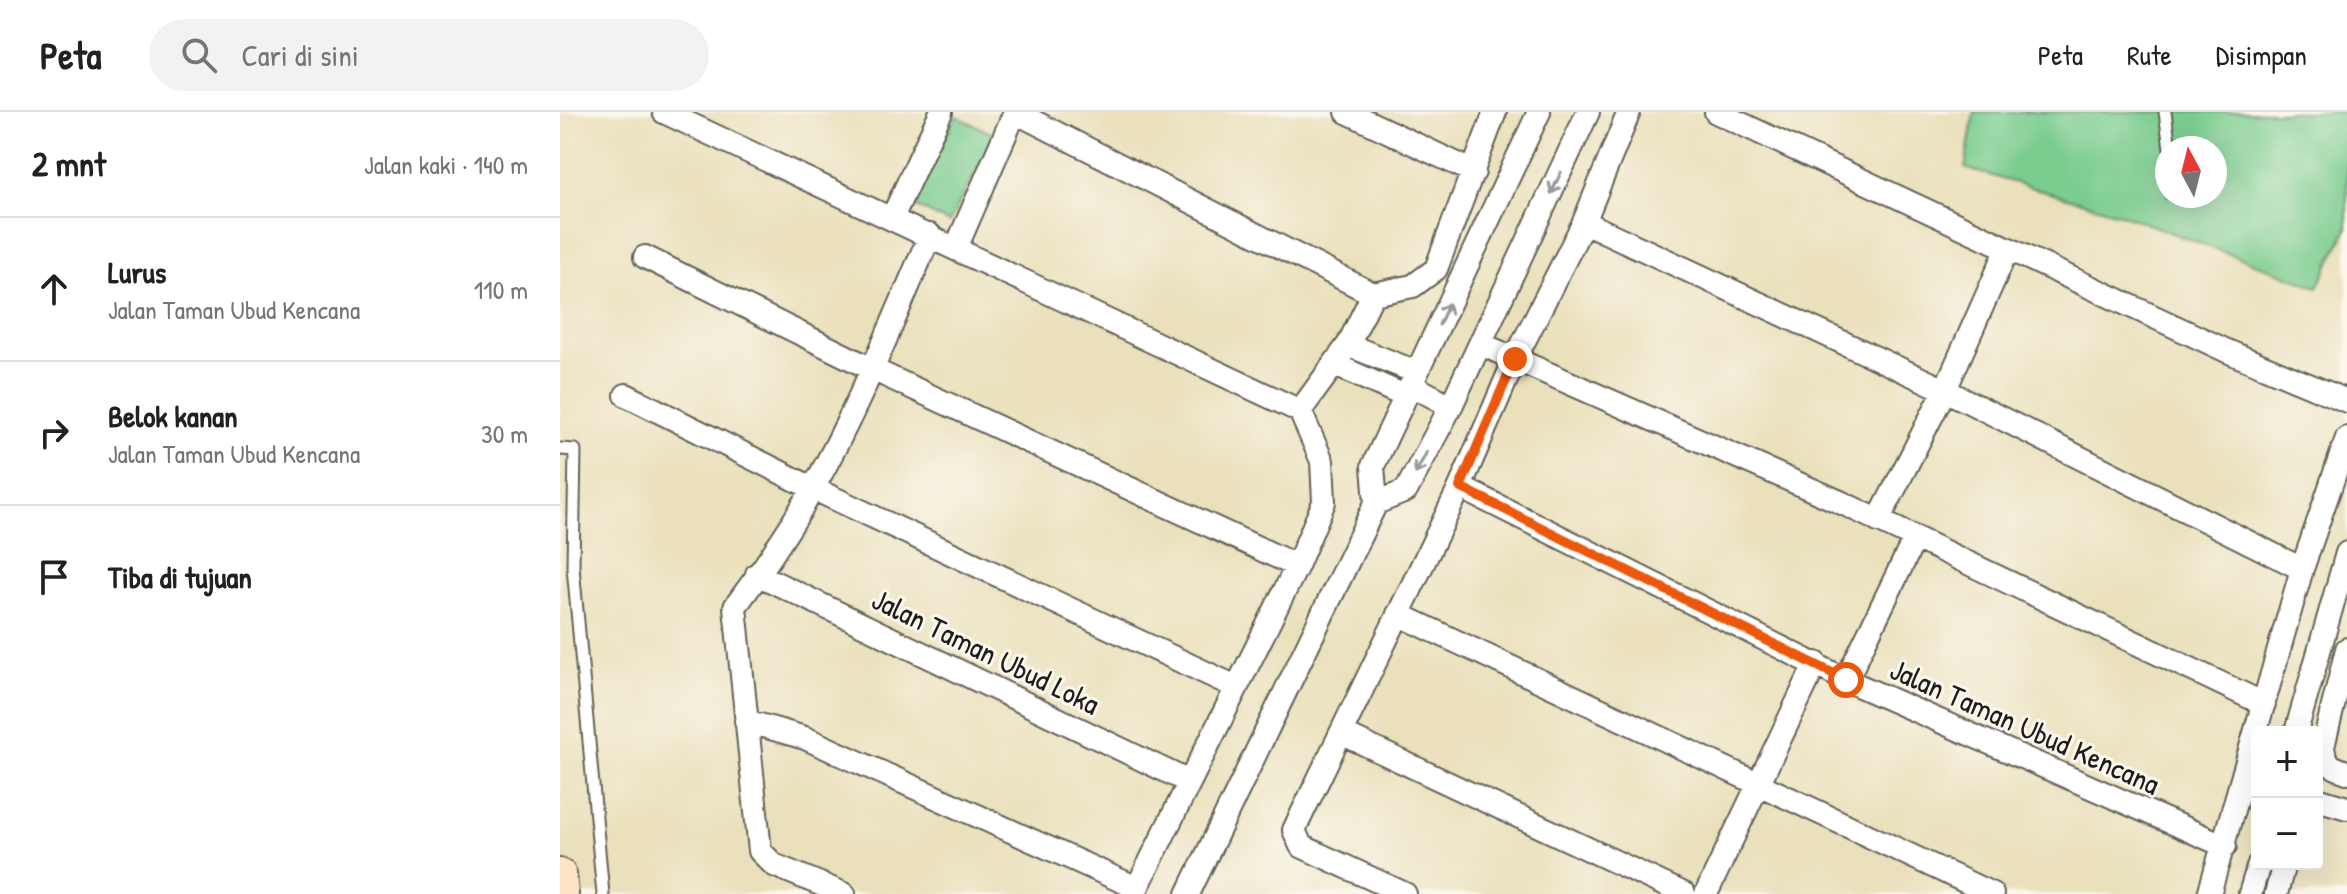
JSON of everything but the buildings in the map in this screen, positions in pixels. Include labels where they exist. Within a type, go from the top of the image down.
[{"type":"main road","points":[[560,875],[562,894]]},
{"type":"street","points":[[664,112],[1300,411],[1322,461],[1324,502],[1297,566],[1136,891],[805,738],[746,721]]},
{"type":"street","points":[[892,218],[941,112]]},
{"type":"street","points":[[956,248],[1015,112],[1373,294],[1413,286],[1436,269],[1495,112]]},
{"type":"street","points":[[1347,112],[1474,172]]},
{"type":"street","points":[[1188,894],[1376,503],[1373,466],[1539,112]]},
{"type":"street","points":[[1376,503],[1406,491],[1481,344],[1588,112]]},
{"type":"street","points":[[1405,894],[1301,846],[1295,839],[1294,830],[1460,487],[1515,359],[1584,222],[1629,112]]},
{"type":"street","points":[[1716,112],[2227,351],[2347,401]]},
{"type":"street","points":[[1584,222],[1945,390],[2302,569]]},
{"type":"street","points":[[844,894],[774,865],[760,851],[735,607],[812,488],[872,369],[930,235]]},
{"type":"street","points":[[1878,521],[1945,390],[2007,250]]},
{"type":"street","points":[[645,257],[872,369],[1297,566]]},
{"type":"street","points":[[1300,411],[1348,345],[1373,294]]},
{"type":"street","points":[[1481,344],[1915,538],[2264,704]]},
{"type":"street","points":[[1348,345],[1451,406]]},
{"type":"street","points":[[1335,365],[1411,385]]},
{"type":"street","points":[[626,395],[812,488],[1236,687]]},
{"type":"street","points":[[2209,894],[2302,569],[2347,438]]},
{"type":"street","name":"Jalan Taman Ubud Kencana","points":[[1460,487],[1846,680],[2225,846]]},
{"type":"street","points":[[1846,680],[1915,538]]},
{"type":"street","points":[[2298,726],[2347,553]]},
{"type":"street","name":"Jalan Taman Ubud Loka","points":[[757,574],[1189,782]]},
{"type":"street","points":[[1398,614],[1992,894]]},
{"type":"street","points":[[2347,649],[2323,747],[2325,759],[2331,766],[2347,772]]},
{"type":"street","points":[[1706,894],[1761,785],[1816,663]]},
{"type":"street","points":[[1343,734],[1684,894]]},
{"type":"street","points":[[2323,801],[2347,808]]},
{"type":"street","points":[[2250,894],[2257,870]]},
{"type":"street","points":[[2276,894],[2282,870]]},
{"type":"lane","points":[[2165,112],[2168,136]]},
{"type":"lane","points":[[560,449],[575,450],[573,567],[603,894]]},
{"type":"green space","points":[[1974,112],[2347,112],[2347,229],[2318,287],[2118,213],[1965,168]]},
{"type":"green space","points":[[956,116],[995,135],[949,223],[911,204]]},
{"type":"route","points":[[1515,359],[1460,487],[1846,680]]}]
